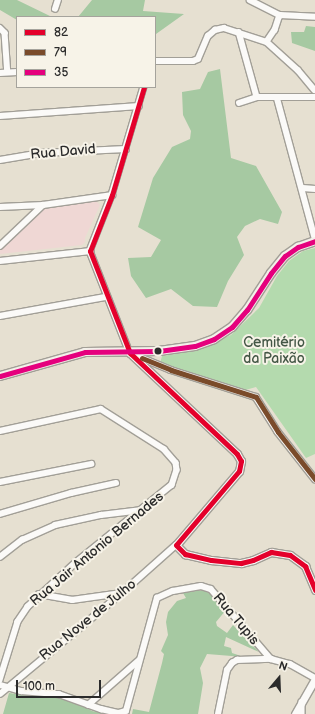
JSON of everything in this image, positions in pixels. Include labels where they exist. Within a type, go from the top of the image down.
[{"type":"main road","points":[[0,376],[85,352],[110,350],[130,353],[173,350],[214,339],[232,327],[247,310],[271,273],[285,256],[298,247],[315,241]]},
{"type":"street","points":[[55,9],[58,0]]},
{"type":"street","points":[[250,0],[280,15],[315,17]]},
{"type":"street","points":[[267,42],[275,30],[280,15]]},
{"type":"street","points":[[0,28],[5,33],[8,72]]},
{"type":"street","points":[[156,61],[193,61],[198,59],[208,36],[215,30],[224,28],[267,42],[298,70],[315,90]]},
{"type":"street","points":[[239,32],[257,97]]},
{"type":"street","points":[[0,73],[16,72]]},
{"type":"street","points":[[144,88],[112,195],[90,251],[106,296],[130,353],[237,454],[241,461],[238,471],[176,545],[185,554],[211,560],[241,562],[253,560],[271,552],[285,553],[305,566],[315,590]]},
{"type":"street","points":[[239,103],[257,97],[315,97]]},
{"type":"street","points":[[277,97],[303,188],[315,238]]},
{"type":"street","points":[[0,116],[138,106]]},
{"type":"street","name":"Rua David","points":[[0,160],[49,152],[126,149]]},
{"type":"street","points":[[303,188],[315,189]]},
{"type":"street","points":[[0,207],[43,206],[112,195]]},
{"type":"street","points":[[0,246],[43,206]]},
{"type":"street","points":[[0,261],[90,251]]},
{"type":"street","points":[[0,316],[106,296]]},
{"type":"street","points":[[130,353],[170,370],[256,397],[278,432],[315,480]]},
{"type":"street","name":"Rua Jair Antonio Bernades","points":[[0,431],[101,409],[164,449],[176,463],[177,477],[172,485],[143,510],[38,594],[22,614],[0,680]]},
{"type":"street","points":[[0,482],[91,464]]},
{"type":"street","points":[[0,514],[71,493],[116,483]]},
{"type":"street","points":[[0,557],[22,540],[55,525],[101,515],[143,510]]},
{"type":"street","name":"Rua Nove de Julho","points":[[0,694],[3,686],[122,593],[176,545]]},
{"type":"street","name":"Rua Tupis","points":[[138,661],[154,604],[162,595],[173,591],[201,586],[211,588],[271,659]]},
{"type":"street","points":[[38,594],[72,600],[122,593]]},
{"type":"street","points":[[218,714],[227,670],[232,663],[237,660],[271,659],[290,664],[315,678],[295,714]]},
{"type":"street","points":[[88,705],[138,661]]},
{"type":"street","points":[[3,686],[59,694],[88,705],[119,713],[126,711],[129,707],[138,661]]},
{"type":"street","points":[[302,702],[302,714]]},
{"type":"shaded area","points":[[95,200],[100,205],[85,238],[85,242],[82,245],[0,254],[0,250],[44,207]]},
{"type":"green space","points":[[0,0],[17,0],[50,16],[16,16],[16,19],[0,10]]},
{"type":"green space","points":[[92,0],[145,0],[143,11],[184,14],[156,34],[156,16],[79,16]]},
{"type":"green space","points":[[306,26],[315,27],[315,51],[292,43],[291,32],[304,32]]},
{"type":"green space","points":[[220,69],[231,158],[256,166],[282,212],[278,224],[260,219],[245,226],[237,237],[244,255],[228,281],[217,307],[193,306],[171,289],[146,298],[131,276],[128,258],[151,257],[161,240],[138,227],[153,178],[172,147],[190,139],[191,131],[183,115],[182,92],[200,89],[208,72]]},
{"type":"green space","name":"Cemitério da Paixão","points":[[315,248],[315,454],[306,458],[256,387],[242,391],[160,363],[162,356],[195,351],[231,335],[259,308],[277,276],[289,261],[303,251]]},
{"type":"green space","points":[[203,590],[212,595],[226,610],[216,622],[217,626],[227,633],[233,625],[259,652],[226,637],[224,646],[231,648],[232,653],[244,657],[207,654],[200,668],[203,683],[198,714],[132,714],[133,709],[149,712],[164,654],[161,651],[168,635],[166,622],[168,612],[177,601],[186,598],[183,593]]},
{"type":"green space","points":[[9,693],[30,696],[47,694],[70,699],[92,711],[106,714],[3,714]]},
{"type":"transit line","name":"82","points":[[144,88],[112,195],[90,251],[130,353],[237,454],[241,461],[239,471],[176,545],[185,554],[211,560],[241,563],[253,560],[271,552],[290,555],[305,566],[315,590]]},
{"type":"transit line","name":"35","points":[[0,376],[85,352],[159,351],[195,346],[214,339],[232,327],[247,310],[271,273],[285,256],[298,247],[315,241]]},
{"type":"transit line","name":"79","points":[[142,358],[171,370],[256,397],[278,432],[315,479]]}]
